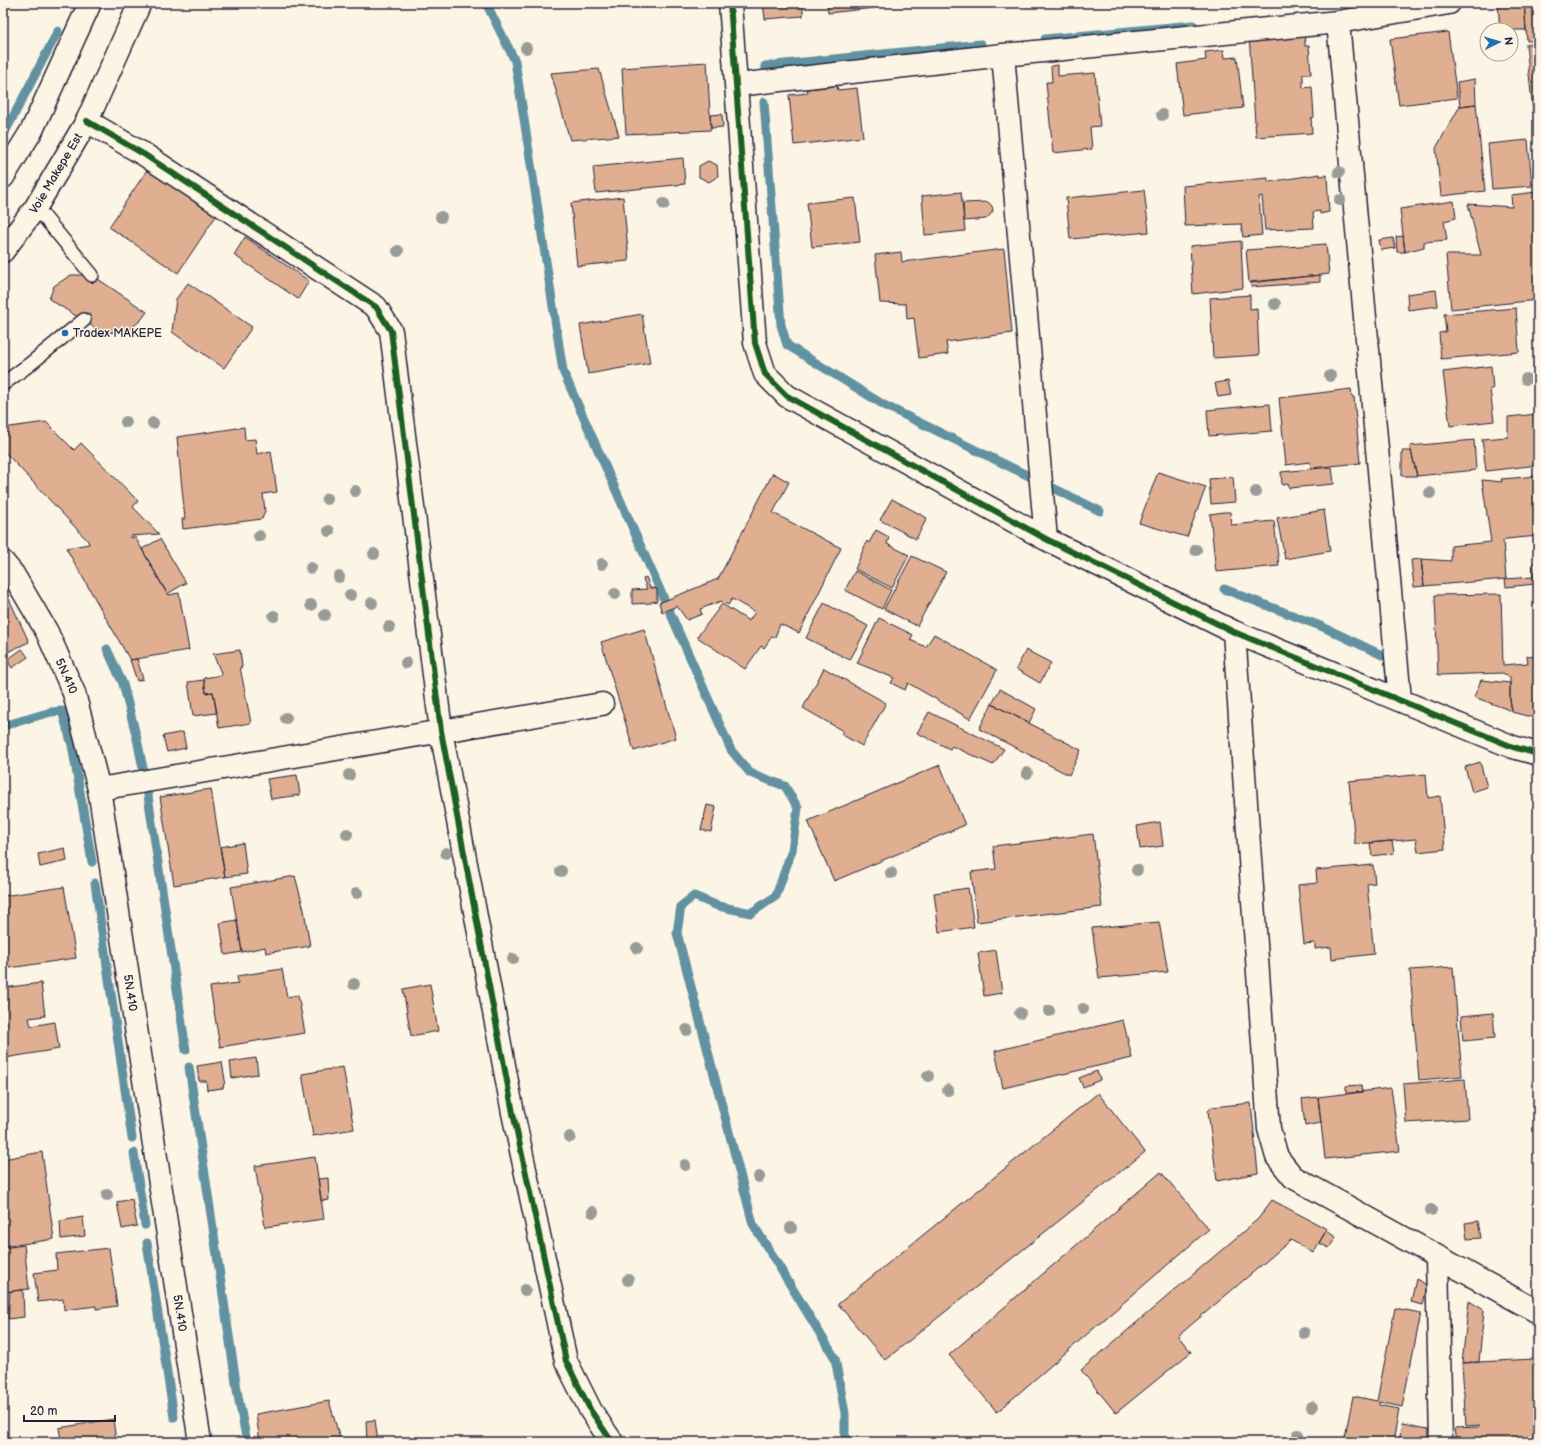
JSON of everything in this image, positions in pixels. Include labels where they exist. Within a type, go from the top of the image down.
[{"type":"street","points":[[3,177],[32,130],[90,3]]},
{"type":"street","name":"Voie Makepe Est","points":[[3,251],[36,207],[87,121],[140,3]]},
{"type":"street","points":[[730,3],[755,344],[765,374],[787,396],[1046,539],[1234,632],[1513,747],[1538,754]]},
{"type":"street","points":[[737,85],[1002,55],[1338,22],[1449,3]]},
{"type":"street","points":[[1338,22],[1400,700]]},
{"type":"street","points":[[1002,55],[1046,539]]},
{"type":"street","points":[[87,121],[146,155],[376,307],[390,331],[441,732],[513,1113],[566,1361],[591,1410],[612,1442]]},
{"type":"street","name":"5N.410","points":[[3,562],[13,574],[47,632],[74,692],[99,789],[200,1442]]},
{"type":"street","points":[[1234,632],[1269,1129],[1277,1157],[1293,1178],[1538,1312]]},
{"type":"street","points":[[99,789],[602,704]]},
{"type":"street","points":[[1438,1257],[1441,1442]]},
{"type":"lane","points":[[36,207],[92,275]]},
{"type":"lane","points":[[3,384],[84,320]]},
{"type":"building","points":[[763,3],[803,3],[803,16],[765,19]]},
{"type":"building","points":[[827,3],[873,3],[874,8],[828,13]]},
{"type":"building","points":[[1498,3],[1524,3],[1526,30],[1519,30],[1519,22],[1499,22]]},
{"type":"building","points":[[1524,3],[1538,3],[1538,40],[1527,41]]},
{"type":"building","points":[[1304,31],[1305,46],[1309,46],[1311,74],[1303,74],[1303,88],[1312,87],[1314,117],[1311,118],[1312,133],[1256,137],[1249,35]]},
{"type":"building","points":[[1448,32],[1457,98],[1399,105],[1390,39]]},
{"type":"building","points":[[1526,44],[1538,44],[1538,113],[1533,113]]},
{"type":"building","points":[[1224,50],[1225,58],[1237,57],[1243,108],[1183,115],[1177,64],[1206,60],[1205,52]]},
{"type":"building","points":[[707,62],[711,130],[626,134],[622,68]]},
{"type":"building","points":[[1058,65],[1058,76],[1095,73],[1100,126],[1090,127],[1092,149],[1053,153],[1046,82],[1052,82],[1051,66]]},
{"type":"building","points":[[599,69],[619,136],[570,140],[551,73]]},
{"type":"building","points":[[1475,79],[1476,104],[1460,106],[1457,82]]},
{"type":"building","points":[[837,86],[838,90],[857,88],[863,137],[794,145],[789,95],[808,93],[807,89]]},
{"type":"building","points":[[1476,104],[1485,191],[1441,196],[1436,148],[1460,106]]},
{"type":"building","points":[[722,114],[723,127],[711,128],[710,115]]},
{"type":"building","points":[[1528,140],[1532,186],[1492,189],[1488,144]]},
{"type":"building","points":[[683,158],[685,184],[596,193],[593,167]]},
{"type":"building","points":[[708,161],[717,165],[718,176],[709,182],[699,177],[699,166]]},
{"type":"building","points":[[147,170],[216,216],[178,273],[109,227]]},
{"type":"building","points":[[1320,174],[1320,176],[1327,175],[1329,212],[1320,214],[1320,211],[1313,212],[1314,228],[1265,230],[1262,196],[1259,197],[1262,235],[1243,237],[1241,224],[1185,226],[1183,186],[1268,178],[1268,182]]},
{"type":"building","points":[[1144,190],[1149,232],[1070,239],[1066,198]]},
{"type":"building","points":[[961,192],[965,231],[925,235],[922,196]]},
{"type":"building","points":[[1537,192],[1538,300],[1451,309],[1446,255],[1481,255],[1468,204],[1512,207],[1511,195]]},
{"type":"building","points":[[623,197],[629,261],[577,266],[571,203]]},
{"type":"building","points":[[855,198],[860,242],[812,247],[807,203]]},
{"type":"building","points":[[1454,201],[1456,218],[1444,221],[1447,240],[1424,242],[1424,247],[1405,252],[1400,209]]},
{"type":"building","points":[[988,202],[992,206],[993,211],[986,219],[964,221],[963,203]]},
{"type":"building","points":[[1403,236],[1405,252],[1397,252],[1396,237]]},
{"type":"building","points":[[245,237],[309,281],[298,299],[234,255]]},
{"type":"building","points":[[1393,238],[1395,248],[1381,250],[1379,240]]},
{"type":"building","points":[[1241,241],[1243,288],[1193,294],[1190,246]]},
{"type":"building","points":[[1326,244],[1329,274],[1249,283],[1246,250]]},
{"type":"building","points":[[1004,249],[1012,333],[946,342],[948,354],[919,358],[914,318],[907,319],[906,304],[880,303],[875,255],[901,252],[902,262]]},
{"type":"building","points":[[71,275],[92,275],[147,312],[141,320],[130,329],[117,333],[100,331],[49,299],[54,286]]},
{"type":"building","points":[[1320,275],[1320,282],[1251,287],[1251,282]]},
{"type":"building","points":[[188,283],[252,327],[224,368],[172,332],[176,299]]},
{"type":"building","points":[[1436,290],[1438,306],[1408,310],[1407,294]]},
{"type":"building","points":[[1250,295],[1250,309],[1257,308],[1259,355],[1213,358],[1210,298]]},
{"type":"building","points":[[1516,308],[1519,352],[1441,359],[1439,333],[1446,332],[1444,314]]},
{"type":"building","points":[[642,314],[650,363],[588,374],[580,325]]},
{"type":"building","points":[[1491,366],[1493,389],[1490,389],[1494,421],[1450,426],[1443,372]]},
{"type":"building","points":[[1228,381],[1231,395],[1218,397],[1215,383]]},
{"type":"building","points":[[1351,389],[1352,397],[1354,397],[1360,463],[1311,468],[1310,462],[1286,465],[1279,398]]},
{"type":"building","points":[[1270,404],[1272,431],[1209,436],[1207,410]]},
{"type":"building","points":[[1538,414],[1538,465],[1486,471],[1482,439],[1508,437],[1508,417]]},
{"type":"building","points":[[46,422],[74,450],[81,443],[138,501],[133,507],[159,534],[130,536],[130,538],[135,537],[168,595],[179,593],[189,650],[130,660],[66,548],[89,544],[88,541],[3,450],[3,428]]},
{"type":"building","points":[[244,427],[245,440],[255,439],[257,454],[271,451],[277,492],[263,494],[265,511],[262,519],[183,529],[182,519],[185,519],[177,437]]},
{"type":"building","points":[[1474,440],[1476,470],[1417,476],[1410,446]]},
{"type":"building","points":[[1402,451],[1411,451],[1417,476],[1402,476]]},
{"type":"building","points":[[1332,467],[1334,484],[1289,488],[1288,484],[1282,485],[1281,472]]},
{"type":"building","points":[[1158,472],[1206,487],[1187,537],[1139,523]]},
{"type":"building","points":[[773,473],[789,482],[773,513],[841,548],[799,633],[780,624],[775,637],[772,636],[764,648],[761,646],[745,669],[697,637],[722,604],[749,621],[755,612],[732,599],[728,605],[721,601],[700,609],[702,614],[687,620],[677,606],[662,612],[659,603],[718,579]]},
{"type":"building","points":[[1538,476],[1538,536],[1506,539],[1503,541],[1506,579],[1424,586],[1421,559],[1451,561],[1451,546],[1491,542],[1482,480],[1502,482],[1501,479]]},
{"type":"building","points":[[1233,477],[1235,502],[1211,504],[1209,479]]},
{"type":"building","points":[[892,499],[927,518],[916,539],[880,520]]},
{"type":"building","points":[[1324,510],[1330,551],[1285,559],[1277,518]]},
{"type":"building","points":[[1230,512],[1231,525],[1274,521],[1279,566],[1216,572],[1210,514]]},
{"type":"building","points":[[876,530],[889,537],[887,544],[909,555],[892,588],[855,569],[867,541],[869,543]]},
{"type":"building","points":[[160,539],[186,583],[167,594],[142,549]]},
{"type":"building","points":[[912,556],[946,572],[917,626],[884,609]]},
{"type":"building","points":[[1421,559],[1424,586],[1414,587],[1411,560]]},
{"type":"building","points":[[1533,563],[1538,563],[1538,577],[1534,577],[1535,584],[1506,587],[1505,579],[1533,577]]},
{"type":"building","points":[[855,571],[891,590],[882,609],[845,590]]},
{"type":"building","points":[[646,577],[650,588],[657,589],[657,601],[651,603],[632,604],[632,590],[647,589],[643,579]]},
{"type":"building","points":[[3,586],[29,642],[3,654]]},
{"type":"building","points":[[1501,594],[1503,665],[1528,663],[1527,656],[1538,655],[1538,719],[1512,712],[1510,699],[1510,678],[1503,673],[1438,675],[1435,595]]},
{"type":"building","points":[[824,603],[868,626],[850,660],[806,638]]},
{"type":"building","points":[[879,618],[913,635],[910,640],[926,647],[934,634],[997,670],[970,719],[908,683],[905,690],[891,683],[894,678],[857,663]]},
{"type":"building","points":[[644,629],[676,738],[634,751],[601,642]]},
{"type":"building","points":[[22,649],[28,657],[12,668],[7,660]]},
{"type":"building","points":[[240,650],[242,667],[240,667],[251,723],[219,728],[213,692],[206,693],[204,678],[222,675],[213,654]]},
{"type":"building","points":[[1026,650],[1051,663],[1040,683],[1016,669]]},
{"type":"building","points":[[137,659],[143,679],[137,681],[130,660]]},
{"type":"building","points":[[824,668],[886,703],[862,746],[841,734],[843,731],[803,708]]},
{"type":"building","points":[[204,680],[206,693],[213,692],[217,713],[193,716],[188,682]]},
{"type":"building","points":[[1481,680],[1510,683],[1512,711],[1474,697]]},
{"type":"building","points":[[1000,689],[1036,709],[1029,723],[992,704]]},
{"type":"building","points":[[992,704],[1081,750],[1069,775],[979,729]]},
{"type":"building","points":[[929,712],[1004,749],[993,765],[952,746],[950,749],[917,733]]},
{"type":"building","points":[[183,732],[186,748],[167,752],[163,736]]},
{"type":"building","points":[[1480,762],[1487,787],[1472,792],[1465,767]]},
{"type":"building","points":[[940,765],[965,825],[834,881],[808,821]]},
{"type":"building","points":[[1426,774],[1428,798],[1440,796],[1445,849],[1418,852],[1416,839],[1355,844],[1349,781]]},
{"type":"building","points":[[297,775],[300,795],[271,799],[267,779]]},
{"type":"building","points":[[211,789],[225,877],[174,885],[160,797]]},
{"type":"building","points":[[707,805],[716,807],[711,832],[701,830]]},
{"type":"building","points":[[1160,822],[1163,846],[1140,849],[1137,826]]},
{"type":"building","points":[[1093,834],[1102,907],[977,922],[971,872],[996,869],[993,846]]},
{"type":"building","points":[[1392,841],[1394,853],[1372,856],[1370,843]]},
{"type":"building","points":[[243,843],[247,874],[225,877],[220,847]]},
{"type":"building","points":[[65,848],[67,861],[40,867],[38,854]]},
{"type":"building","points":[[1373,865],[1375,883],[1367,884],[1374,954],[1332,959],[1331,947],[1315,949],[1315,943],[1304,944],[1298,885],[1317,883],[1316,870]]},
{"type":"building","points":[[295,876],[304,910],[310,946],[266,953],[265,947],[242,952],[231,887]]},
{"type":"building","points":[[64,887],[76,958],[3,969],[3,896]]},
{"type":"building","points":[[968,888],[974,927],[939,932],[934,893]]},
{"type":"building","points":[[237,920],[242,952],[225,955],[220,923]]},
{"type":"building","points":[[1159,922],[1168,972],[1099,978],[1092,928]]},
{"type":"building","points":[[996,950],[1002,993],[984,996],[978,953]]},
{"type":"building","points":[[1453,967],[1462,1076],[1419,1080],[1410,970]]},
{"type":"building","points":[[282,969],[287,997],[298,995],[305,1033],[220,1047],[210,987],[238,983],[237,976]]},
{"type":"building","points":[[41,983],[45,1016],[29,1018],[31,1026],[55,1022],[59,1049],[5,1058],[3,1050],[3,988]]},
{"type":"building","points":[[430,984],[438,1031],[411,1036],[403,989]]},
{"type":"building","points":[[1493,1013],[1495,1038],[1463,1041],[1461,1016]]},
{"type":"building","points":[[1123,1020],[1132,1058],[1003,1088],[995,1051]]},
{"type":"building","points":[[256,1058],[258,1074],[232,1078],[230,1062]]},
{"type":"building","points":[[222,1062],[225,1080],[223,1088],[207,1090],[206,1081],[199,1081],[197,1066]]},
{"type":"building","points":[[343,1067],[354,1129],[313,1136],[302,1074]]},
{"type":"building","points":[[1097,1071],[1100,1080],[1083,1087],[1079,1078]]},
{"type":"building","points":[[1465,1079],[1468,1119],[1406,1123],[1403,1084]]},
{"type":"building","points":[[1361,1085],[1362,1092],[1346,1094],[1346,1086]]},
{"type":"building","points":[[1391,1088],[1400,1151],[1325,1159],[1318,1097]]},
{"type":"building","points":[[1098,1093],[1145,1152],[885,1360],[838,1304]]},
{"type":"building","points":[[1318,1097],[1321,1123],[1305,1126],[1302,1099]]},
{"type":"building","points":[[1251,1103],[1258,1173],[1217,1181],[1208,1111],[1212,1107]]},
{"type":"building","points":[[42,1152],[54,1239],[3,1247],[3,1159]]},
{"type":"building","points":[[315,1157],[324,1219],[265,1227],[255,1166]]},
{"type":"building","points":[[1161,1172],[1209,1229],[997,1412],[949,1355]]},
{"type":"building","points":[[328,1178],[329,1200],[321,1201],[318,1179]]},
{"type":"building","points":[[132,1199],[137,1226],[122,1229],[117,1202]]},
{"type":"building","points":[[1272,1200],[1327,1229],[1313,1253],[1291,1240],[1178,1336],[1191,1352],[1116,1413],[1081,1370],[1258,1219]]},
{"type":"building","points":[[83,1217],[85,1236],[61,1239],[60,1221]]},
{"type":"building","points":[[1478,1221],[1481,1238],[1467,1239],[1465,1223]]},
{"type":"building","points":[[1326,1231],[1336,1237],[1329,1248],[1319,1243]]},
{"type":"building","points":[[24,1245],[29,1289],[5,1292],[3,1277],[3,1248]]},
{"type":"building","points":[[109,1248],[117,1306],[96,1309],[96,1306],[64,1310],[63,1299],[38,1302],[34,1273],[57,1270],[56,1254]]},
{"type":"building","points":[[1416,1279],[1427,1285],[1423,1305],[1411,1302]]},
{"type":"building","points":[[23,1290],[24,1317],[8,1319],[10,1291]]},
{"type":"building","points":[[1469,1301],[1484,1310],[1479,1362],[1462,1363]]},
{"type":"building","points":[[1395,1308],[1421,1313],[1402,1407],[1379,1402],[1379,1405],[1399,1409],[1393,1442],[1344,1442],[1353,1396],[1377,1401]]},
{"type":"building","points":[[1533,1359],[1538,1442],[1457,1442],[1455,1428],[1479,1427],[1479,1425],[1466,1426],[1462,1363]]},
{"type":"building","points":[[329,1401],[341,1442],[260,1442],[256,1414]]},
{"type":"building","points":[[113,1419],[116,1442],[38,1442],[61,1440],[59,1428]]},
{"type":"building","points":[[375,1420],[378,1442],[367,1442],[366,1421]]},
{"type":"building","points":[[1402,1424],[1433,1430],[1431,1442],[1399,1442]]},
{"type":"waterway","points":[[486,3],[515,61],[563,371],[731,750],[750,773],[785,786],[798,808],[792,850],[776,896],[751,913],[718,906],[694,896],[681,906],[677,933],[753,1224],[835,1358],[845,1413],[845,1436],[850,1442]]},
{"type":"waterway","points":[[1045,39],[1193,25]]},
{"type":"waterway","points":[[3,136],[58,31]]},
{"type":"waterway","points":[[765,66],[981,44]]},
{"type":"waterway","points":[[764,102],[781,325],[787,345],[884,405],[1100,511]]},
{"type":"waterway","points":[[1224,589],[1323,627],[1384,656]]},
{"type":"waterway","points":[[107,649],[123,684],[145,778]]},
{"type":"waterway","points":[[3,726],[51,712],[62,711],[72,745],[92,862]]},
{"type":"waterway","points":[[147,789],[186,1050]]},
{"type":"waterway","points":[[95,883],[132,1138]]},
{"type":"waterway","points":[[189,1067],[238,1396],[247,1442]]},
{"type":"waterway","points":[[134,1153],[145,1225]]},
{"type":"waterway","points":[[147,1243],[174,1417]]},
{"type":"cycle path","points":[[730,3],[755,343],[765,374],[787,396],[1046,539],[1234,632],[1513,747],[1538,754]]},
{"type":"cycle path","points":[[87,121],[145,155],[376,307],[391,331],[441,731],[513,1113],[566,1361],[591,1411],[612,1442]]},
{"type":"place","name":"Tradex MAKEPE","points":[[65,333]]}]
